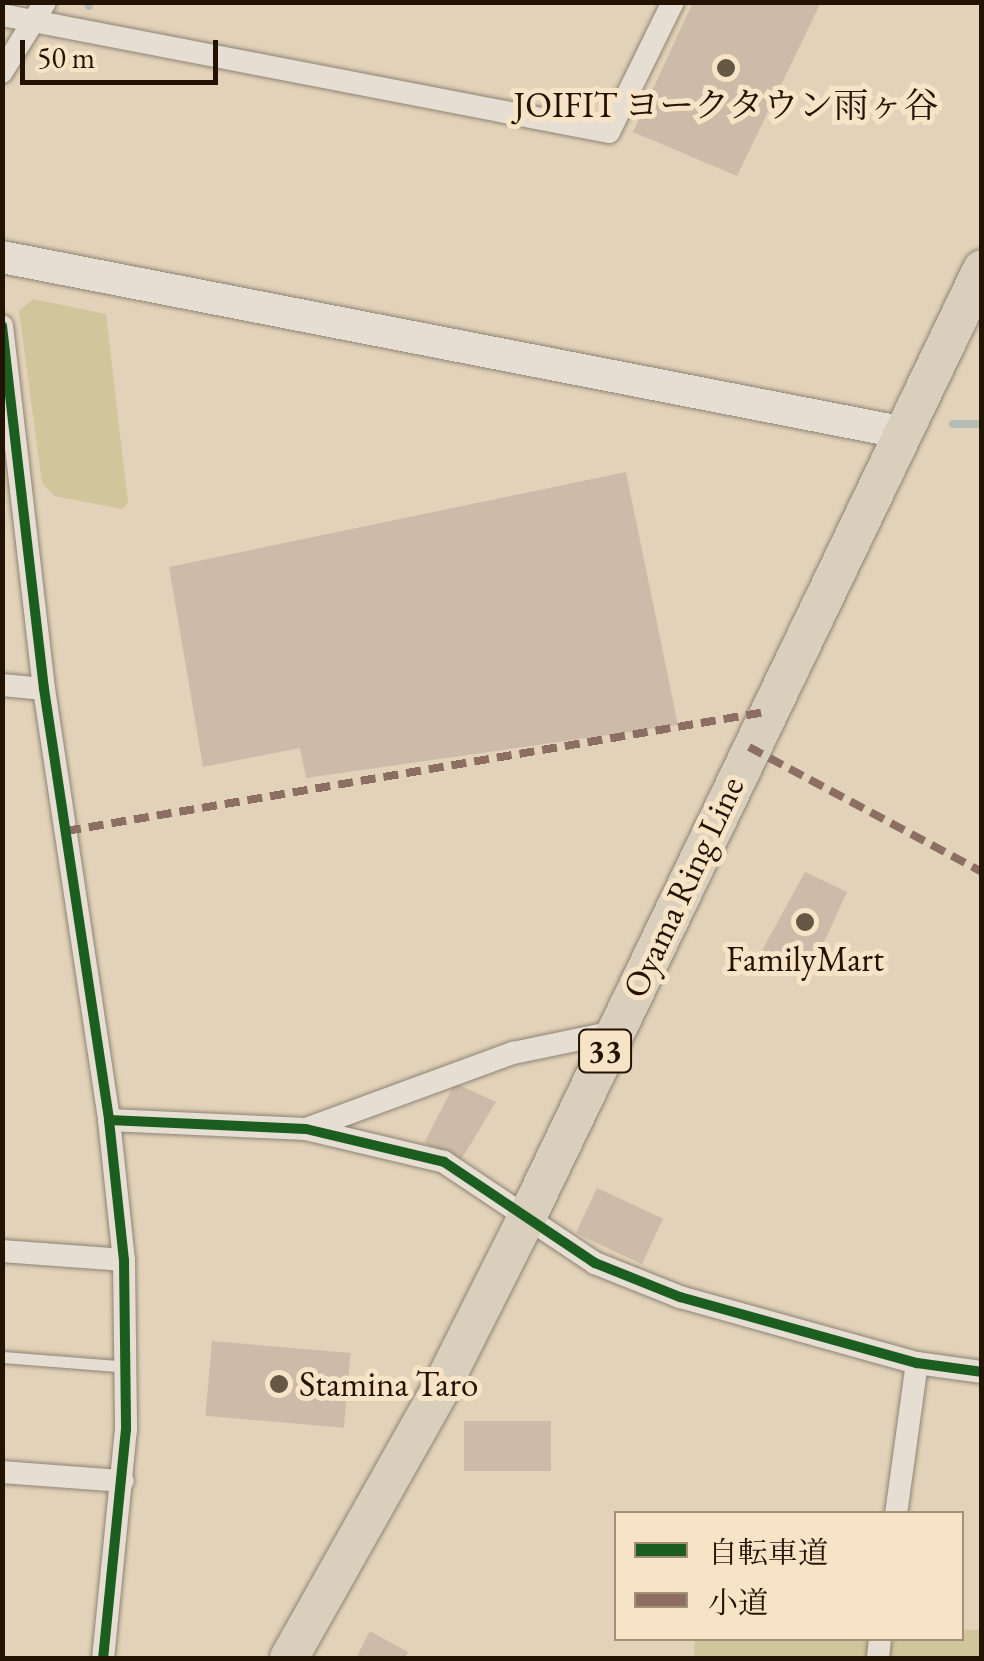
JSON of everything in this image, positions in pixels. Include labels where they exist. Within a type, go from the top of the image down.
[{"type":"main road","name":"Oyama Ring Line","points":[[289,1658],[442,1386],[529,1213],[900,432],[982,269]]},
{"type":"street","points":[[2,15],[38,12],[609,132],[673,2]]},
{"type":"street","points":[[2,72],[38,12]]},
{"type":"street","points":[[2,257],[900,432]]},
{"type":"street","points":[[2,326],[12,503],[109,1120],[124,1260],[128,1367],[123,1481],[103,1658]]},
{"type":"street","points":[[2,685],[44,690]]},
{"type":"street","points":[[306,1129],[513,1053],[614,1032]]},
{"type":"street","points":[[109,1120],[306,1129],[444,1162],[529,1213],[595,1262],[680,1296],[918,1364],[982,1372]]},
{"type":"street","points":[[2,1250],[124,1260]]},
{"type":"street","points":[[896,1511],[918,1364]]},
{"type":"street","points":[[2,1472],[123,1481]]},
{"type":"lane","points":[[2,1357],[128,1367]]},
{"type":"shaded area","points":[[33,299],[106,314],[128,503],[122,509],[54,496],[42,483],[19,311]]},
{"type":"shaded area","points":[[964,1630],[981,1630],[981,1658],[694,1658],[695,1641],[964,1641]]},
{"type":"building","name":"JOIFIT ヨークタウン雨ヶ谷","points":[[693,2],[820,4],[737,176],[633,132]]},
{"type":"building","points":[[626,472],[678,725],[306,778],[300,748],[203,767],[169,567]]},
{"type":"building","name":"FamilyMart","points":[[805,872],[847,892],[808,977],[761,952]]},
{"type":"building","points":[[455,1083],[496,1102],[461,1160],[424,1143]]},
{"type":"building","points":[[597,1188],[663,1219],[642,1264],[576,1233]]},
{"type":"building","name":"Stamina Taro","points":[[212,1341],[350,1353],[344,1428],[205,1416]]},
{"type":"building","points":[[464,1421],[551,1421],[551,1471],[464,1471]]},
{"type":"building","points":[[370,1631],[408,1652],[405,1658],[356,1658]]},
{"type":"waterway","points":[[953,424],[982,424]]},
{"type":"marked path","points":[[66,831],[765,712]]},
{"type":"marked path","points":[[749,747],[982,872]]},
{"type":"cycle path","points":[[2,326],[44,689],[109,1120],[124,1260],[126,1429],[103,1658]]},
{"type":"cycle path","points":[[109,1120],[306,1129],[444,1162],[595,1263],[680,1297],[917,1363],[982,1372]]},
{"type":"place","name":"JOIFIT ヨークタウン雨ヶ谷","points":[[726,68]]},
{"type":"place","name":"FamilyMart","points":[[805,922]]},
{"type":"place","name":"Stamina Taro","points":[[279,1384]]}]
